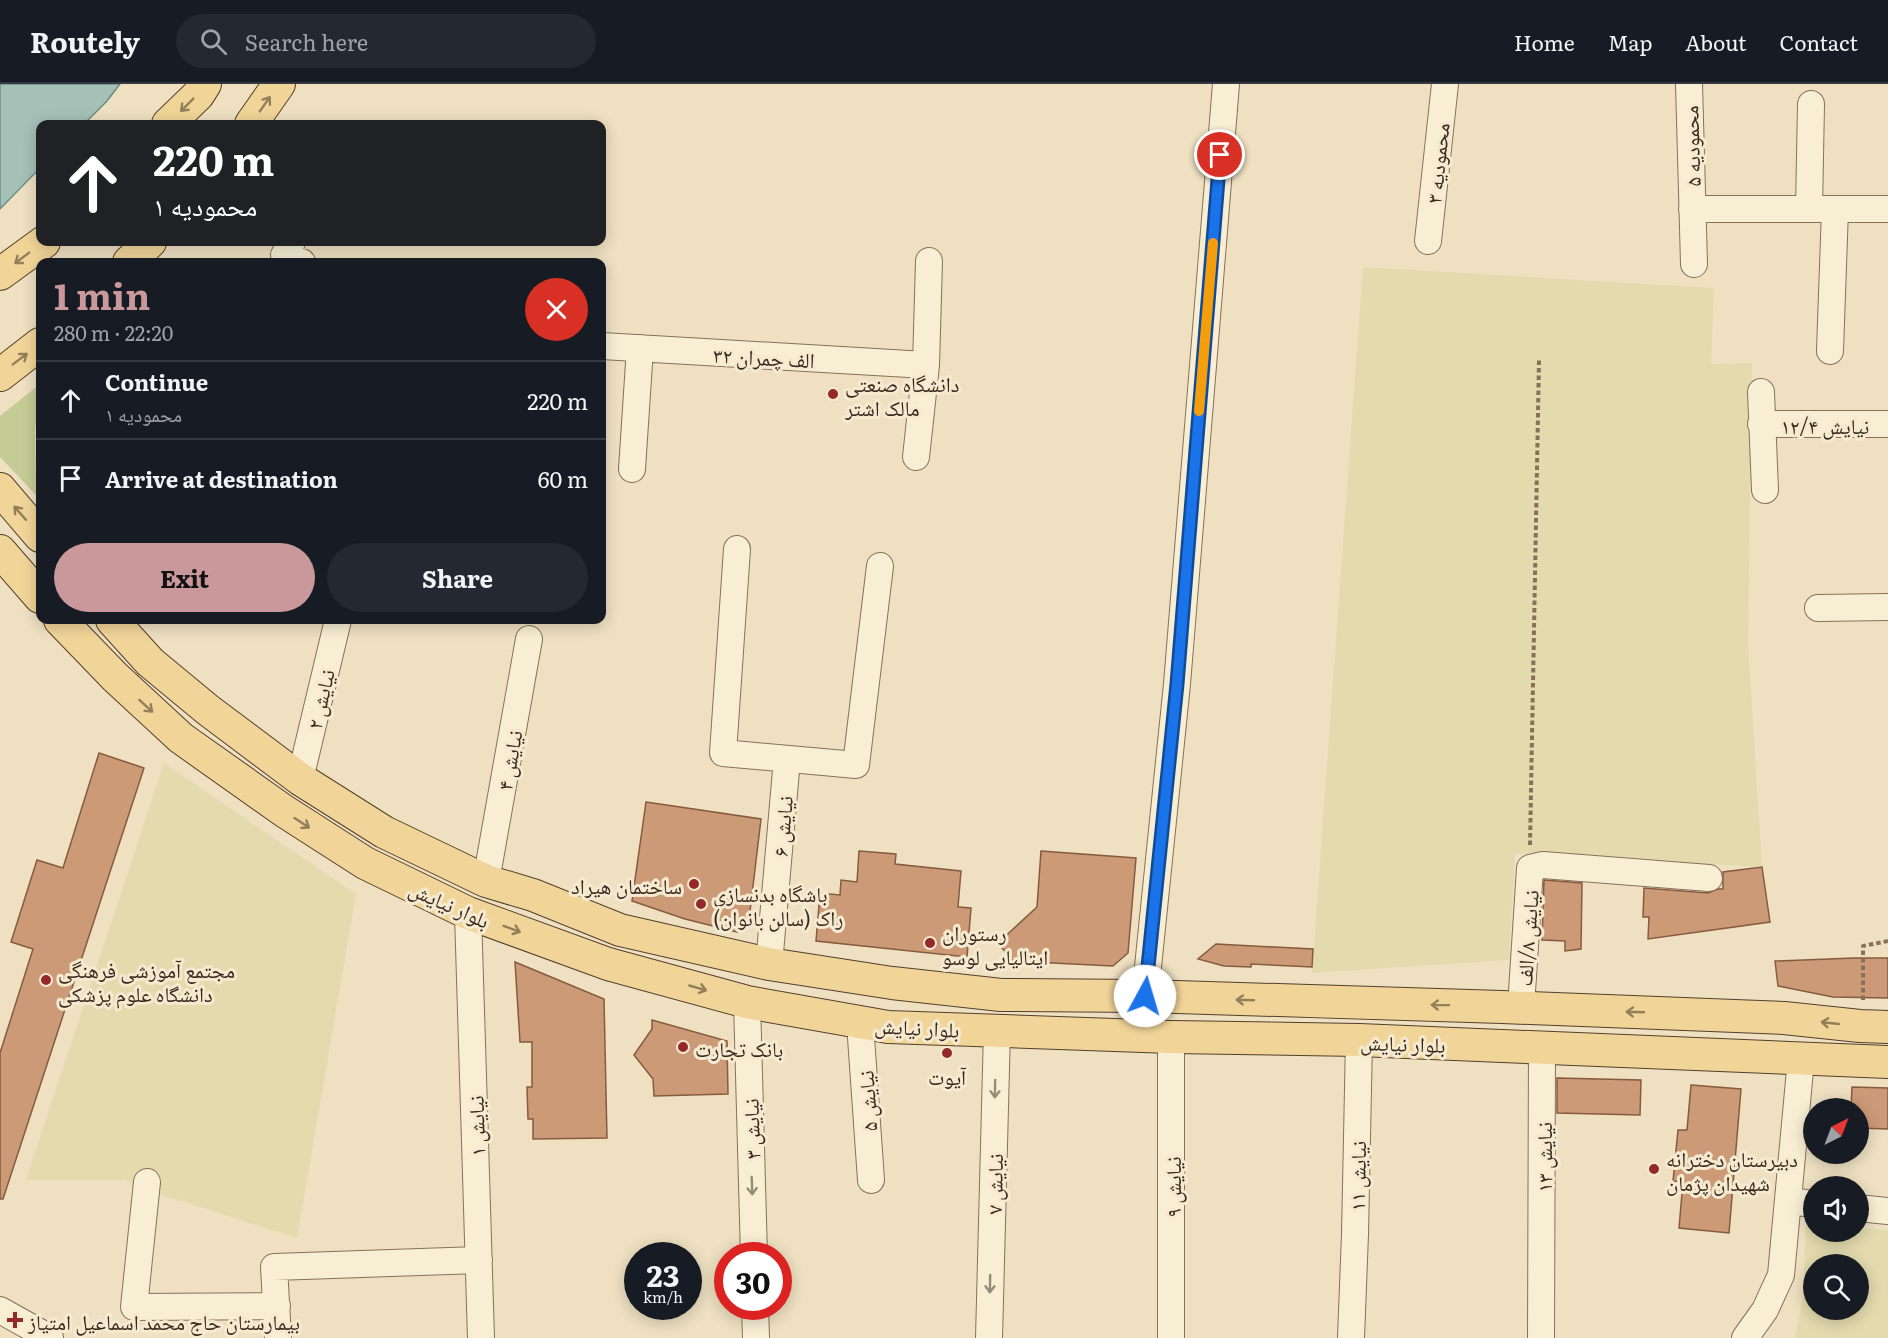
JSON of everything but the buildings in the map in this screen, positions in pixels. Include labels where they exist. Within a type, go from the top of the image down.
[{"type":"main road","points":[[172,120],[198,95],[205,84]]},
{"type":"main road","points":[[253,120],[279,84]]},
{"type":"main road","points":[[0,274],[38,246]]},
{"type":"main road","points":[[133,258],[146,246]]},
{"type":"main road","points":[[0,375],[36,347]]},
{"type":"main road","points":[[0,489],[36,531]]},
{"type":"main road","points":[[0,551],[36,592]]},
{"type":"main road","name":"بلوار نیایش","points":[[64,624],[115,677],[181,738],[284,811],[365,863],[468,913],[608,964],[747,1002],[888,1027],[1171,1037],[1359,1040],[1888,1062]]},
{"type":"main road","name":"بلوار نیایش","points":[[116,624],[150,662],[208,710],[300,779],[384,832],[486,881],[533,895],[620,930],[769,964],[892,983],[1001,995],[1145,996],[1521,1007],[1784,1018],[1874,1027]]},
{"type":"main road","points":[[115,677],[140,650]]},
{"type":"street","points":[[1145,996],[1176,695],[1226,84]]},
{"type":"street","name":"۳ محمودیه","points":[[1428,241],[1445,84]]},
{"type":"street","name":"۵ محمودیه","points":[[1689,84],[1694,264]]},
{"type":"street","points":[[1809,209],[1811,105]]},
{"type":"street","points":[[1692,209],[1888,209]]},
{"type":"street","points":[[1830,351],[1835,209]]},
{"type":"street","points":[[916,457],[926,365],[929,261]]},
{"type":"street","name":"۳۲ الف چمران","points":[[606,346],[926,365]]},
{"type":"street","points":[[632,469],[640,348]]},
{"type":"street","points":[[1761,392],[1765,490]]},
{"type":"street","name":"۱۲/۴ نیایش","points":[[1761,424],[1888,424]]},
{"type":"street","points":[[737,549],[723,753],[856,765],[880,566]]},
{"type":"street","points":[[1818,609],[1888,606]]},
{"type":"street","name":"نیایش ۲","points":[[300,779],[337,624]]},
{"type":"street","name":"نیایش ۴","points":[[486,881],[529,639]]},
{"type":"street","name":"نیایش ۶","points":[[769,964],[787,759]]},
{"type":"street","points":[[1530,868],[1543,865],[1709,878]]},
{"type":"street","name":"نیایش ۸/الف","points":[[1521,1007],[1530,868]]},
{"type":"street","name":"نیایش ۱","points":[[468,913],[481,1338]]},
{"type":"street","name":"نیایش ۳","points":[[747,1002],[754,1242]]},
{"type":"street","name":"نیایش ۵","points":[[860,1023],[871,1180]]},
{"type":"street","name":"نیایش ۷","points":[[989,1338],[997,1030]]},
{"type":"street","name":"نیایش ۹","points":[[1171,1037],[1172,1338]]},
{"type":"street","name":"نیایش ۱۱","points":[[1351,1338],[1359,1040]]},
{"type":"street","name":"نیایش ۱۳","points":[[1541,1338],[1542,1048]]},
{"type":"street","points":[[1745,1338],[1765,1310],[1781,1275],[1801,1203],[1801,1059]]},
{"type":"street","points":[[147,1182],[134,1306],[277,1306]]},
{"type":"street","points":[[1869,1209],[1888,1211]]},
{"type":"street","points":[[278,1338],[274,1267],[479,1260]]},
{"type":"street","points":[[0,1310],[50,1338]]},
{"type":"street","points":[[755,1320],[756,1338]]},
{"type":"path","points":[[1530,868],[1539,360]]},
{"type":"path","points":[[1874,1027],[1863,999],[1863,946],[1888,941]]},
{"type":"shaded area","points":[[1363,267],[1714,288],[1711,364],[1752,363],[1748,644],[1762,867],[1515,853],[1509,960],[1312,973]]},
{"type":"shaded area","points":[[164,763],[356,894],[297,1238],[150,1191],[124,1180],[26,1180]]},
{"type":"shaded area","points":[[1869,1229],[1888,1230],[1888,1338],[1795,1338],[1803,1295],[1803,1320],[1869,1320],[1869,1254],[1805,1254],[1805,1242],[1869,1242]]},
{"type":"green space","points":[[36,387],[36,495],[0,457],[0,416]]},
{"type":"water","points":[[0,84],[120,84],[88,120],[36,120],[36,172],[0,209]]},
{"type":"slow traffic","points":[[1199,411],[1213,243]]},
{"type":"place","name":"دانشگاه صنعتی مالک اشتر","points":[[833,394]]},
{"type":"place","name":"ساختمان هیراد","points":[[694,884]]},
{"type":"place","name":"باشگاه بدنسازی راک (سالن بانوان)","points":[[701,904]]},
{"type":"place","name":"رستوران ایتالیایی لوسو","points":[[930,943]]},
{"type":"place","name":"مجتمع آموزشی فرهنگی دانشگاه علوم پزشکی","points":[[46,980]]},
{"type":"place","name":"بانک تجارت","points":[[683,1047]]},
{"type":"place","name":"آیوت","points":[[947,1053]]},
{"type":"place","name":"دبیرستان دخترانه شهیدان پژمان","points":[[1654,1169]]},
{"type":"place","name":"بیمارستان حاج محمد اسماعیل امتیاز","points":[[15,1320]]},
{"type":"route","points":[[1145,996],[1177,684],[1220,155]]}]
